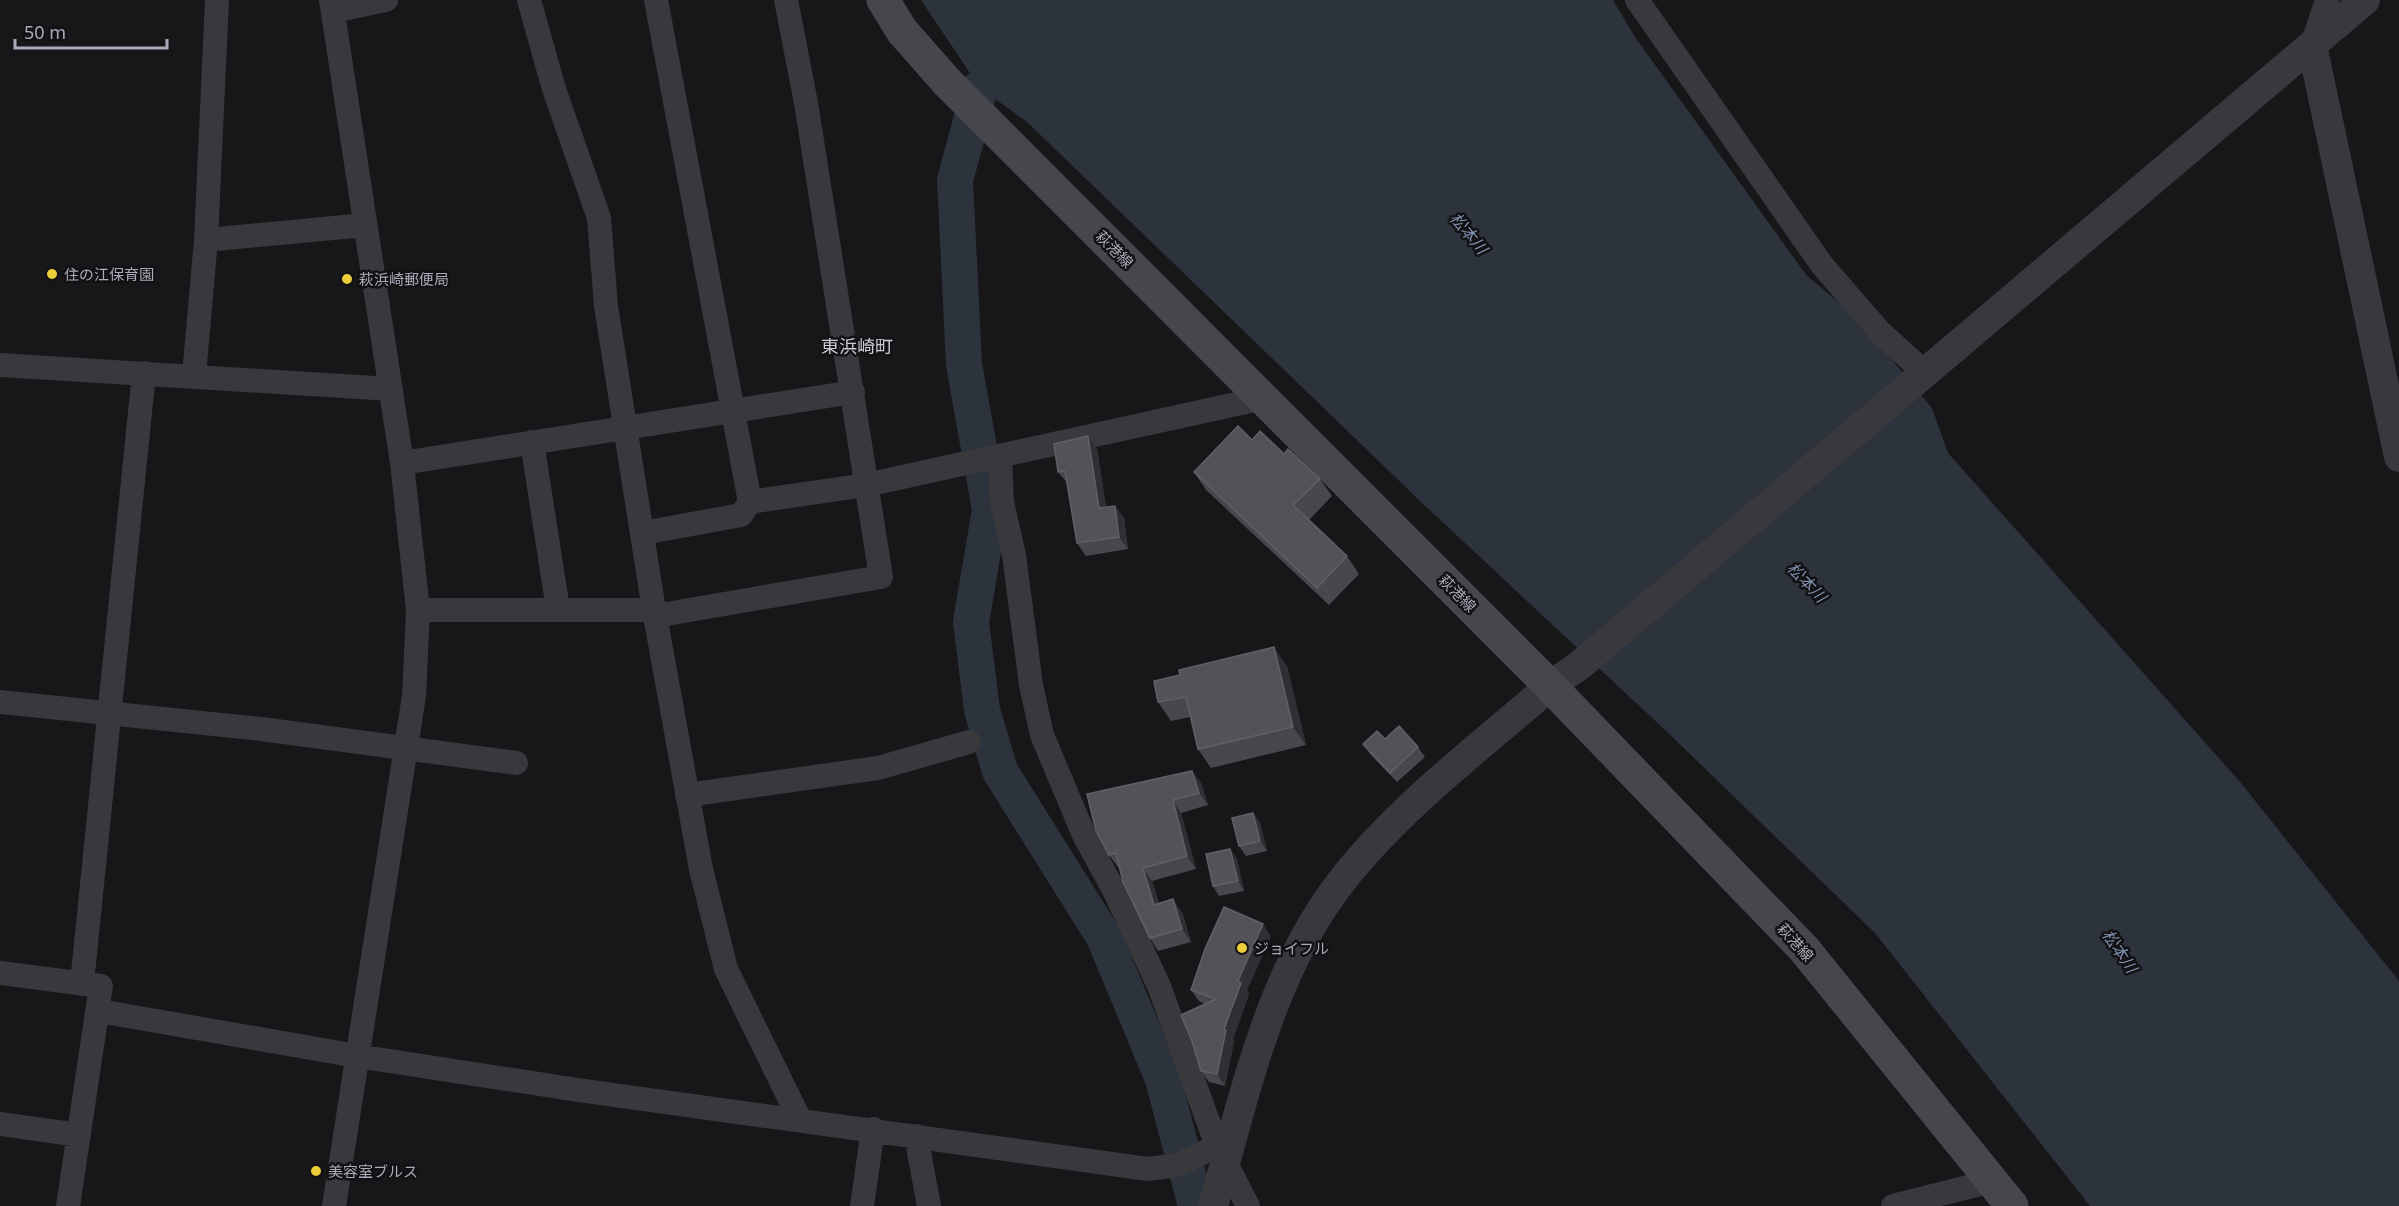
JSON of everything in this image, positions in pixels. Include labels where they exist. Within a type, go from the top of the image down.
[{"type":"main road","name":"萩港線","points":[[883,0],[902,31],[947,82],[1550,686],[1804,949],[2012,1206]]},
{"type":"street","points":[[194,375],[206,240],[217,0]]},
{"type":"street","points":[[334,1206],[414,696],[418,610],[402,463],[332,6],[386,0]]},
{"type":"street","points":[[529,0],[554,89],[599,218],[606,306],[655,613],[687,795],[726,969],[800,1119]]},
{"type":"street","points":[[644,533],[741,515],[750,502],[656,0]]},
{"type":"street","points":[[418,610],[558,609],[655,613],[881,577],[806,103],[786,0]]},
{"type":"street","points":[[1637,0],[1822,265],[1919,375]]},
{"type":"street","points":[[2327,0],[2312,45],[2399,457]]},
{"type":"street","points":[[1213,1206],[1221,1154],[1268,1019],[1312,926],[1343,879],[1382,835],[1550,686],[1580,664],[2365,0]]},
{"type":"street","points":[[206,240],[365,225]]},
{"type":"street","points":[[0,365],[194,375],[391,389]]},
{"type":"street","points":[[82,983],[144,373]]},
{"type":"street","points":[[402,463],[853,392]]},
{"type":"street","points":[[750,502],[866,485],[1264,398]]},
{"type":"street","points":[[532,442],[558,609]]},
{"type":"street","points":[[996,457],[1002,502],[1014,555],[1030,685],[1042,735],[1084,835],[1116,894],[1159,986],[1221,1154],[1248,1206]]},
{"type":"street","points":[[0,702],[261,729],[516,763]]},
{"type":"street","points":[[687,795],[878,768],[969,742]]},
{"type":"street","points":[[0,973],[101,986],[68,1206]]},
{"type":"street","points":[[99,1011],[357,1056],[1149,1169],[1178,1165],[1221,1154]]},
{"type":"street","points":[[0,1124],[79,1135]]},
{"type":"street","points":[[862,1206],[873,1129]]},
{"type":"street","points":[[916,1136],[929,1206]]},
{"type":"street","points":[[1893,1206],[1992,1181]]},
{"type":"water","name":"松本川","points":[[921,0],[1613,0],[1635,37],[1807,276],[1857,317],[1932,408],[1948,453],[2241,783],[2399,981],[2399,1206],[2090,1206],[1875,933],[1664,729],[1420,501],[1027,122],[980,88]]},
{"type":"building","points":[[1238,426],[1252,440],[1260,431],[1284,454],[1288,449],[1320,479],[1293,505],[1347,556],[1317,588],[1194,472]]},
{"type":"building","points":[[1088,436],[1099,508],[1115,506],[1119,537],[1077,543],[1065,471],[1058,472],[1054,444]]},
{"type":"building","points":[[1274,647],[1293,727],[1198,749],[1186,697],[1158,702],[1154,681],[1180,675],[1179,670]]},
{"type":"building","points":[[1399,726],[1418,747],[1390,773],[1363,744],[1377,731],[1385,739]]},
{"type":"building","points":[[1192,771],[1199,793],[1173,800],[1187,856],[1143,868],[1154,905],[1173,899],[1182,929],[1150,938],[1123,882],[1116,853],[1109,855],[1096,831],[1087,794]]},
{"type":"building","points":[[1253,813],[1260,841],[1239,846],[1232,818]]},
{"type":"building","points":[[1230,849],[1238,881],[1213,886],[1206,854]]},
{"type":"building","points":[[1224,907],[1263,924],[1238,981],[1241,983],[1224,1029],[1226,1030],[1217,1074],[1201,1071],[1181,1015],[1216,999],[1191,990],[1205,949]]},
{"type":"waterway","points":[[980,88],[955,180],[964,364],[990,510],[971,622],[982,710],[1000,771],[1104,937],[1163,1079],[1196,1206]]},
{"type":"place","name":"住の江保育園","points":[[52,274]]},
{"type":"place","name":"萩浜崎郵便局","points":[[347,279]]},
{"type":"place","name":"ジョイフル","points":[[1242,948]]},
{"type":"place","name":"美容室ブルス","points":[[316,1171]]},
{"type":"district","name":"東浜崎町","points":[[857,346]]}]
